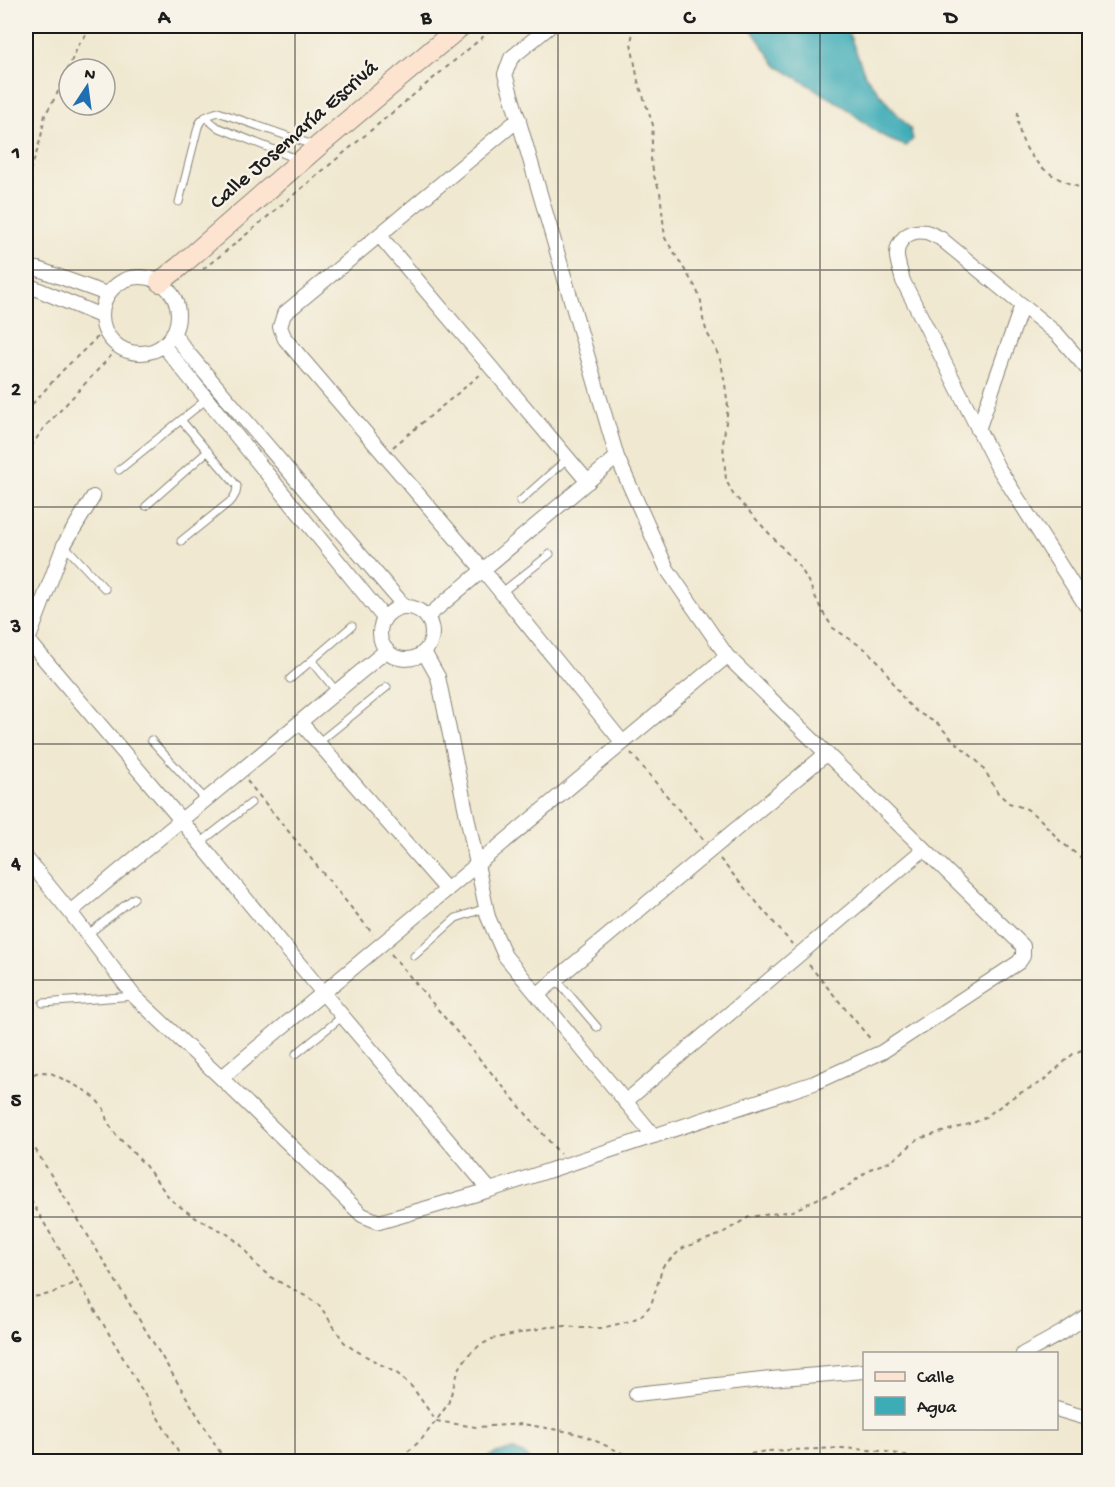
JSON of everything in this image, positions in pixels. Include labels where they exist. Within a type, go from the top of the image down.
[{"type":"street","name":"Calle Josemaría Escrivá","points":[[160,282],[461,26]]},
{"type":"street","points":[[26,858],[134,996],[362,1215],[379,1222],[490,1190],[814,1083],[882,1052],[1019,962],[1023,956],[1023,946],[727,656],[667,569],[617,457],[505,74],[512,58],[549,27]]},
{"type":"street","points":[[519,119],[284,314],[280,327],[285,339],[483,570],[623,743]]},
{"type":"street","points":[[1089,372],[1057,334],[940,238],[925,232],[915,232],[901,239],[897,256],[903,281],[978,430],[997,466],[1089,610]]},
{"type":"street","points":[[379,235],[588,482]]},
{"type":"street","points":[[26,268],[38,269],[108,294]]},
{"type":"street","points":[[131,278],[151,278],[160,282],[177,303],[178,315],[173,333],[163,345],[153,351],[130,352],[119,347],[105,330],[101,316],[108,294],[122,281],[131,278]]},
{"type":"street","points":[[26,283],[32,288],[101,316]]},
{"type":"street","points":[[978,430],[1022,305]]},
{"type":"street","points":[[173,333],[405,607]]},
{"type":"street","points":[[163,345],[384,618]]},
{"type":"street","points":[[242,443],[255,431]]},
{"type":"street","points":[[427,617],[617,457]]},
{"type":"street","points":[[93,497],[64,545],[26,642],[181,820],[323,993],[490,1190]]},
{"type":"street","points":[[405,607],[418,610],[427,617],[432,629],[431,642],[424,652],[413,658],[400,658],[389,653],[382,643],[380,630],[384,618],[393,610],[405,607]]},
{"type":"street","points":[[70,912],[387,650]]},
{"type":"street","points":[[424,652],[438,676],[488,917],[505,956],[654,1136]]},
{"type":"street","points":[[221,1078],[727,656]]},
{"type":"street","points":[[300,722],[447,890]]},
{"type":"street","points":[[537,995],[826,754]]},
{"type":"street","points":[[625,1102],[924,849]]},
{"type":"street","points":[[1025,1352],[1054,1338],[1089,1313]]},
{"type":"street","points":[[636,1394],[863,1371]]},
{"type":"street","points":[[1058,1410],[1089,1419]]},
{"type":"lane","points":[[179,202],[198,126],[205,117],[218,112],[317,147]]},
{"type":"lane","points":[[205,117],[217,127],[302,161]]},
{"type":"lane","points":[[119,470],[207,399]]},
{"type":"lane","points":[[181,420],[237,486],[232,500],[181,541]]},
{"type":"lane","points":[[146,506],[208,451]]},
{"type":"lane","points":[[520,501],[568,458]]},
{"type":"lane","points":[[64,545],[105,589]]},
{"type":"lane","points":[[501,593],[550,554]]},
{"type":"lane","points":[[290,679],[352,627]]},
{"type":"lane","points":[[312,661],[337,692]]},
{"type":"lane","points":[[318,743],[387,687]]},
{"type":"lane","points":[[151,740],[206,800]]},
{"type":"lane","points":[[200,843],[251,803]]},
{"type":"lane","points":[[87,935],[134,898]]},
{"type":"lane","points":[[414,956],[456,918],[486,908]]},
{"type":"lane","points":[[556,979],[597,1027]]},
{"type":"lane","points":[[43,1003],[134,996]]},
{"type":"lane","points":[[296,1054],[343,1016]]},
{"type":"path","points":[[26,179],[35,158],[45,115],[78,46],[92,26]]},
{"type":"path","points":[[196,274],[496,26]]},
{"type":"path","points":[[634,26],[631,43],[638,81],[653,125],[651,159],[660,192],[665,238],[696,288],[707,333],[721,362],[728,407],[723,444],[726,480],[733,494],[799,566],[807,577],[822,611],[834,628],[882,664],[905,701],[917,712],[938,724],[978,762],[998,793],[1009,802],[1028,809],[1060,841],[1089,865]]},
{"type":"path","points":[[1018,112],[1017,124],[1022,138],[1029,154],[1039,166],[1056,178],[1085,190],[1089,194]]},
{"type":"path","points":[[26,411],[63,370],[105,330]]},
{"type":"path","points":[[26,454],[43,429],[119,347]]},
{"type":"path","points":[[384,454],[491,366]]},
{"type":"path","points":[[623,743],[882,1052]]},
{"type":"path","points":[[240,772],[568,1164]]},
{"type":"path","points":[[393,1461],[421,1440],[436,1421],[448,1404],[459,1369],[468,1355],[479,1346],[492,1339],[548,1327],[602,1328],[641,1316],[651,1305],[663,1266],[684,1248],[719,1235],[749,1216],[793,1211],[844,1189],[870,1169],[893,1160],[918,1139],[984,1118],[1016,1095],[1042,1082],[1073,1054],[1089,1046]]},
{"type":"path","points":[[26,1080],[36,1073],[51,1073],[94,1097],[104,1109],[107,1121],[117,1136],[144,1164],[171,1200],[196,1218],[226,1233],[240,1244],[258,1267],[272,1278],[320,1306],[344,1342],[398,1374],[413,1388],[436,1421],[476,1427],[524,1424],[570,1432],[585,1436],[622,1454],[653,1461]]},
{"type":"path","points":[[26,1134],[226,1461]]},
{"type":"path","points":[[26,1192],[184,1461]]},
{"type":"path","points":[[26,1296],[51,1294],[78,1281]]},
{"type":"path","points":[[707,1461],[718,1457],[766,1451],[842,1448],[880,1451],[930,1461]]},
{"type":"water","points":[[749,26],[846,26],[865,75],[910,128],[913,139],[906,146],[890,140],[842,105],[777,66]]},
{"type":"water","points":[[514,1450],[527,1456],[531,1461],[485,1461],[498,1452]]}]
